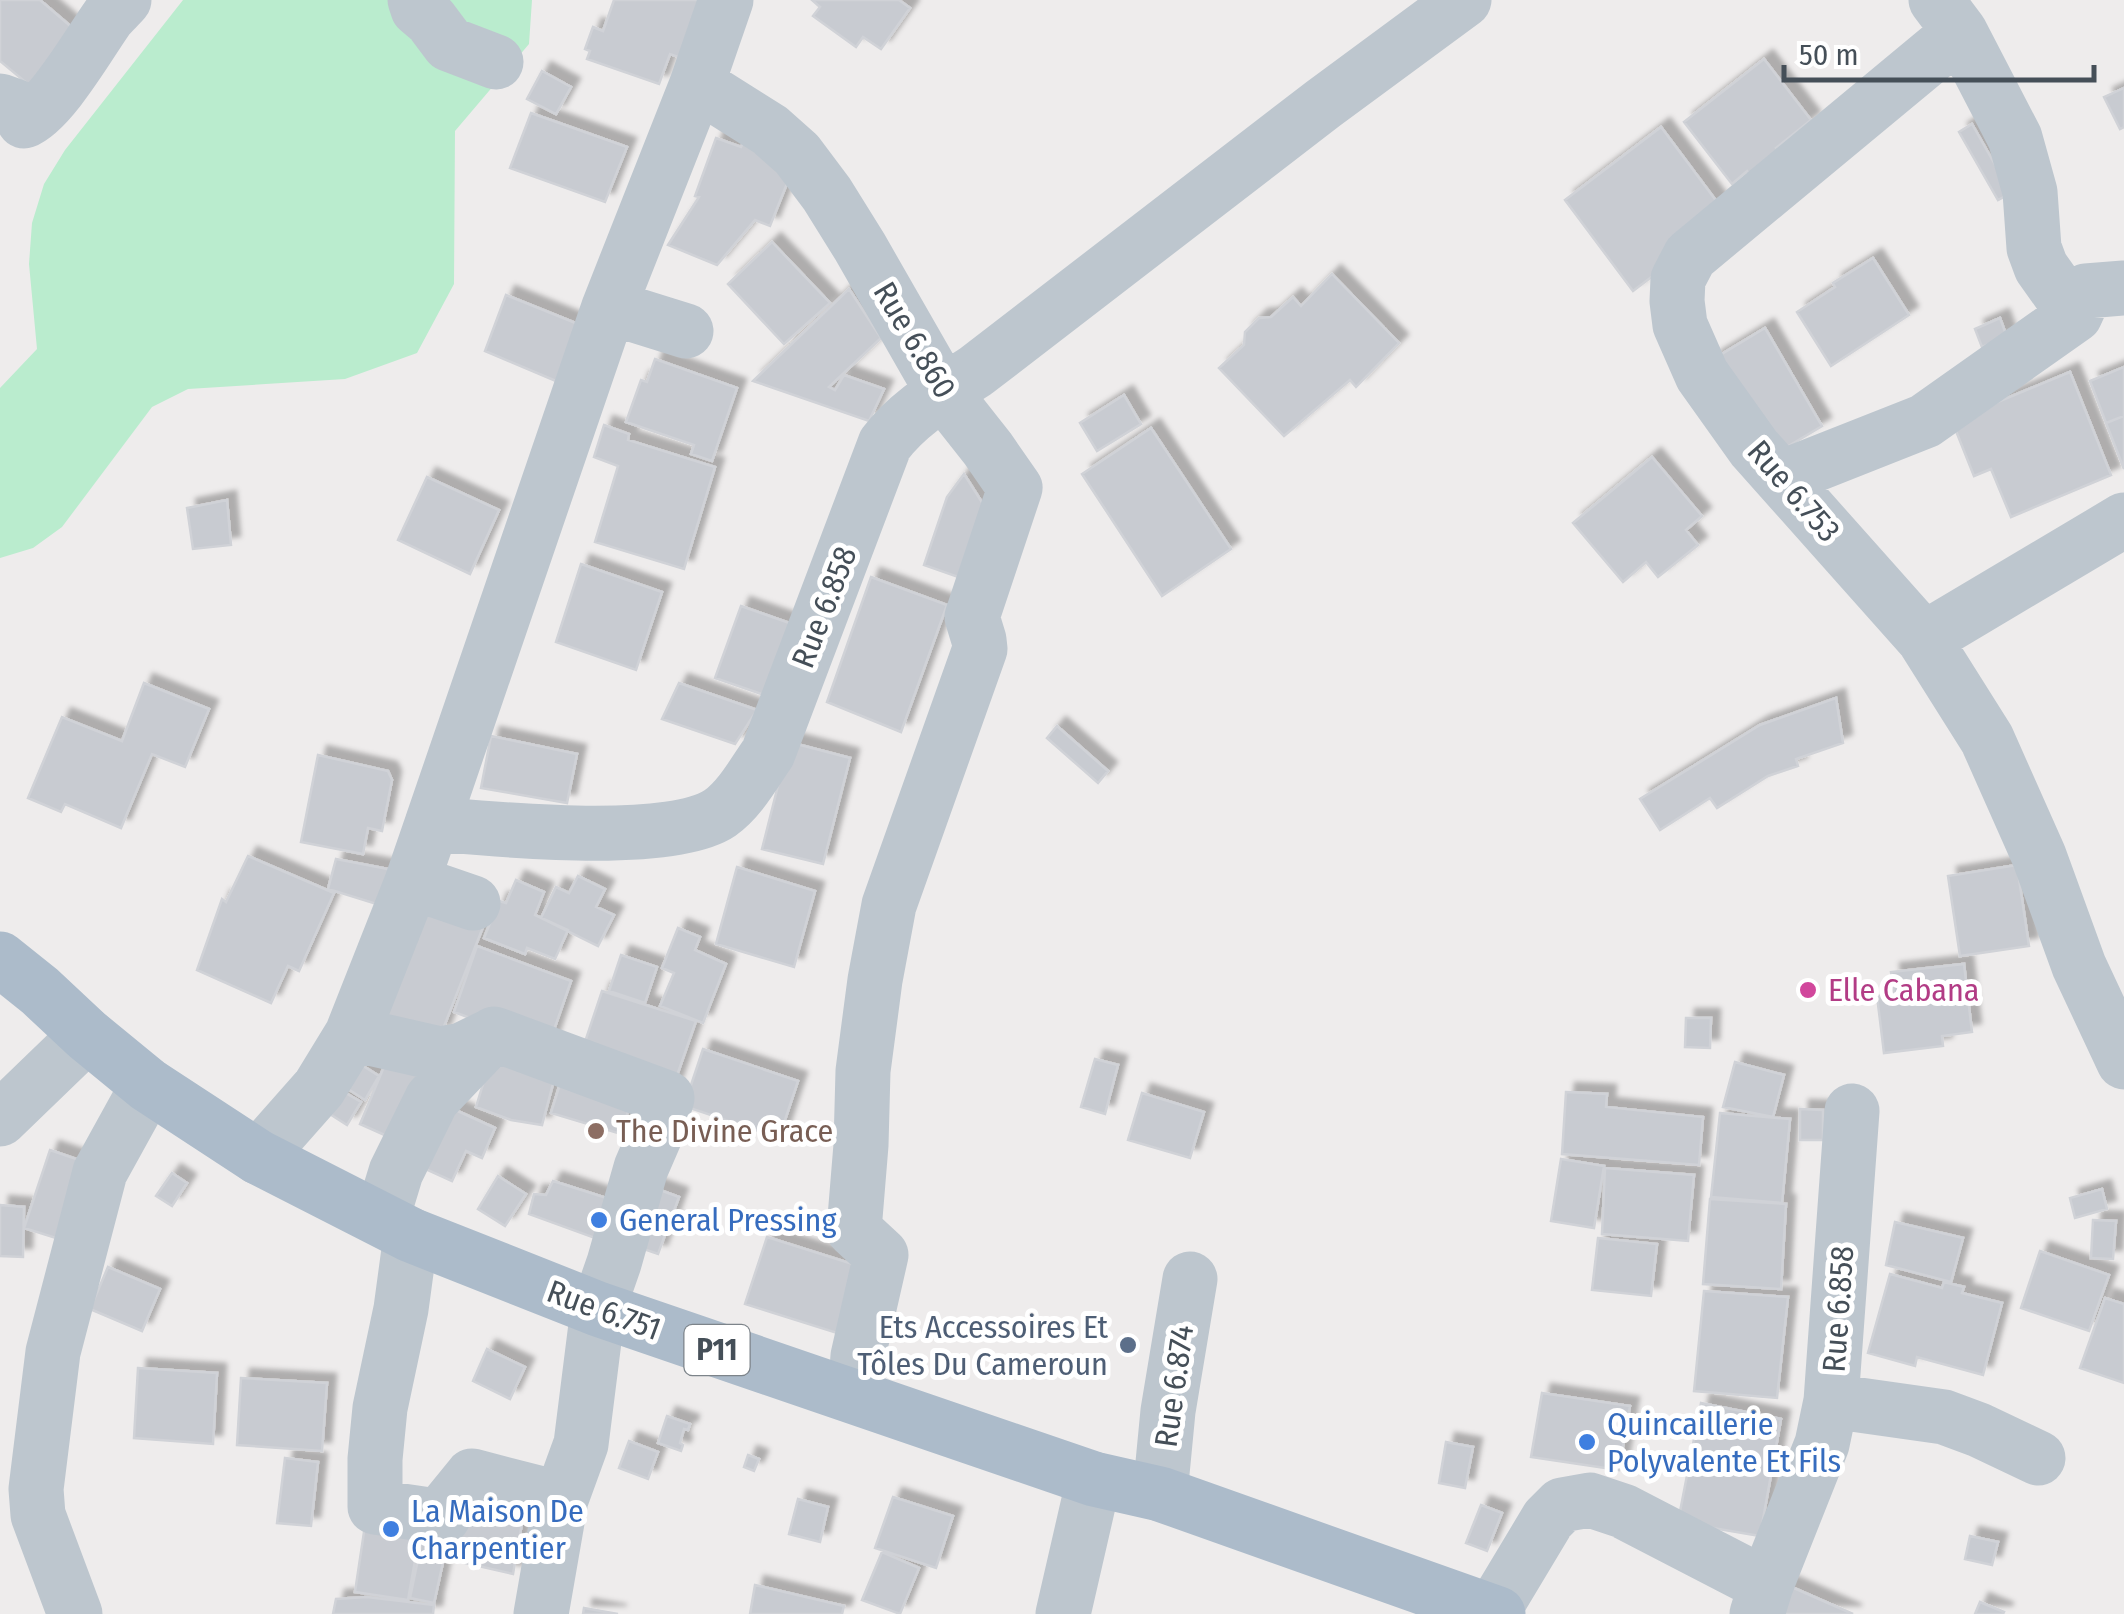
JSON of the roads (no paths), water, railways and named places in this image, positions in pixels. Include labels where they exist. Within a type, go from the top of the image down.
[{"type":"main road","name":"Rue 6.751","points":[[0,959],[148,1085],[258,1157],[396,1226],[598,1309],[1094,1479],[1160,1494],[1494,1613]]},
{"type":"street","points":[[0,101],[14,106],[24,121],[34,117],[124,0]]},
{"type":"street","points":[[415,0],[418,9],[449,44],[496,62]]},
{"type":"street","points":[[258,1157],[319,1088],[352,1034],[412,882],[609,307],[726,0]]},
{"type":"street","name":"Rue 6.858","points":[[432,824],[630,833],[702,822],[722,812],[768,754],[886,444],[896,430],[1464,0]]},
{"type":"street","points":[[1948,16],[2014,138],[2030,192],[2034,248],[2041,266],[2075,315]]},
{"type":"street","name":"Rue 6.753","points":[[1948,16],[1690,256],[1678,279],[1680,325],[1702,375],[1754,448],[1924,640],[1987,739],[2039,856],[2104,963],[2124,1062]]},
{"type":"street","name":"Rue 6.860","points":[[697,84],[770,130],[797,154],[860,247],[943,392],[1015,488],[972,617],[980,649],[889,906],[875,980],[863,1072],[854,1230],[880,1254],[858,1356],[854,1396]]},
{"type":"street","points":[[1781,478],[1925,421],[2075,315],[2086,291],[2124,288]]},
{"type":"street","points":[[609,307],[686,331]]},
{"type":"street","points":[[1924,640],[2124,520]]},
{"type":"street","points":[[412,882],[473,903]]},
{"type":"street","points":[[352,1034],[440,1054],[462,1050],[494,1034]]},
{"type":"street","points":[[494,1034],[684,1118],[657,1132],[641,1168],[598,1309],[581,1444],[561,1499],[541,1614]]},
{"type":"street","points":[[494,1034],[432,1100],[396,1172],[400,1309],[380,1408],[375,1507],[443,1516],[472,1476],[561,1499]]},
{"type":"street","points":[[0,1119],[86,1035]]},
{"type":"street","points":[[75,1614],[38,1515],[36,1489],[53,1352],[100,1172],[148,1085]]},
{"type":"street","name":"Rue 6.858","points":[[1761,1599],[1822,1444],[1831,1401],[1852,1110]]},
{"type":"street","name":"Rue 6.874","points":[[1160,1494],[1168,1411],[1190,1278]]},
{"type":"street","points":[[1831,1401],[1944,1417],[2038,1458]]},
{"type":"street","points":[[1063,1614],[1094,1479]]},
{"type":"street","points":[[1494,1613],[1548,1519],[1562,1505],[1590,1500],[1623,1511],[1761,1599]]},
{"type":"place","name":"Elle Cabana","points":[[1808,990]]},
{"type":"place","name":"The Divine Grace","points":[[596,1131]]},
{"type":"place","name":"General Pressing","points":[[599,1220]]},
{"type":"place","name":"Ets Accessoires Et Tôles Du Cameroun","points":[[1128,1345]]},
{"type":"place","name":"Quincaillerie Polyvalente Et Fils","points":[[1587,1442]]},
{"type":"place","name":"La Maison De Charpentier","points":[[391,1529]]}]
